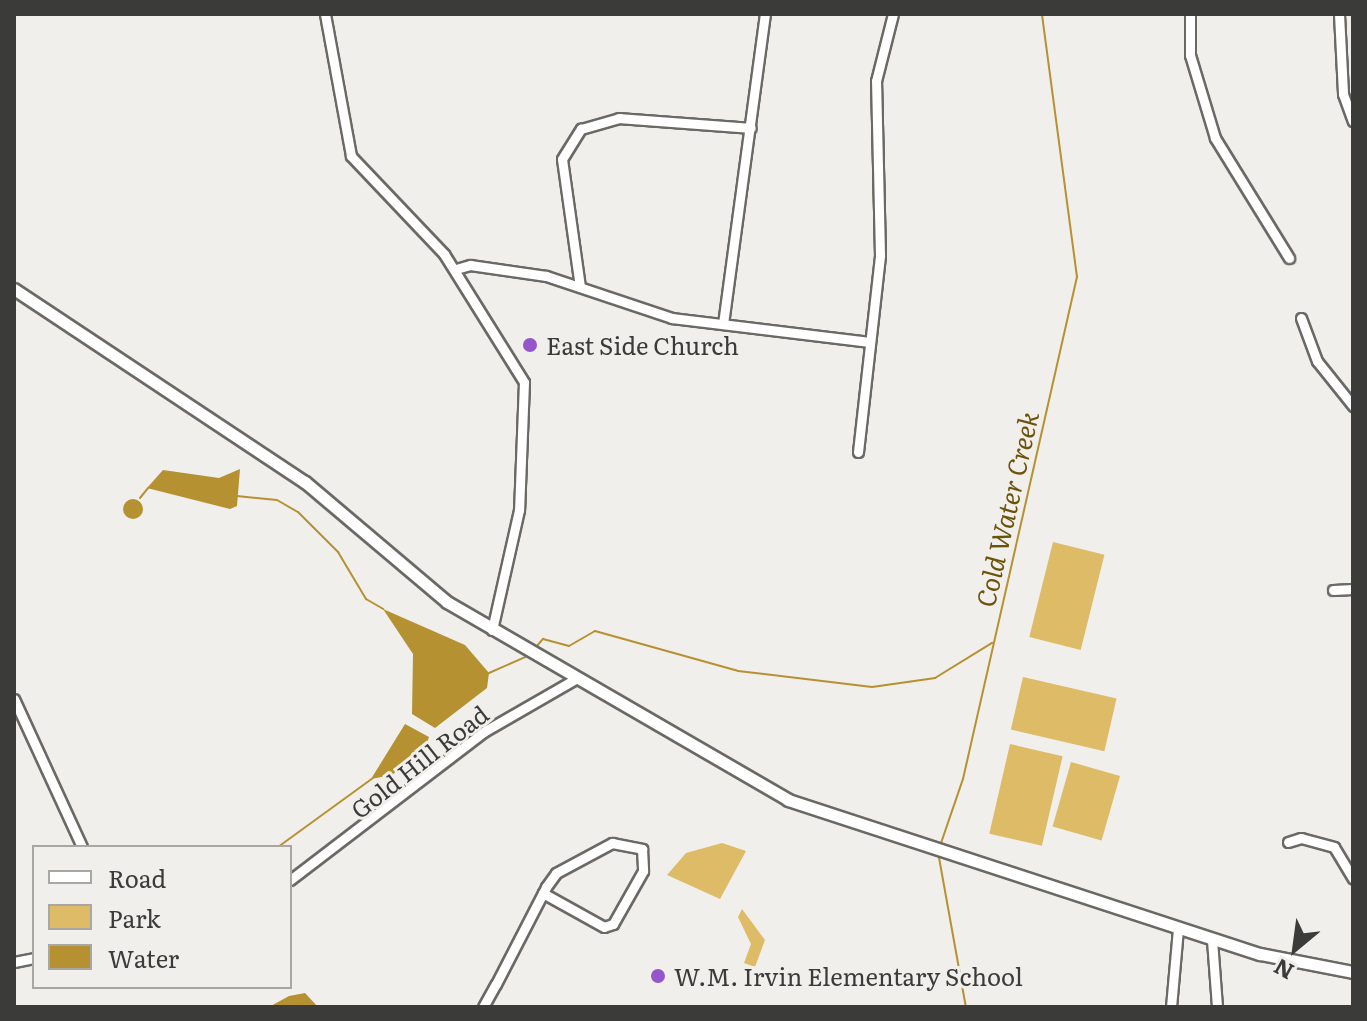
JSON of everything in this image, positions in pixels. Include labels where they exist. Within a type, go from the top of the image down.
[{"type":"main road","points":[[14,289],[305,482],[428,589],[492,630],[788,800],[928,851],[1212,940],[1353,972]]},
{"type":"street","points":[[325,14],[351,156],[456,269],[513,356],[526,392],[513,557],[492,630]]},
{"type":"street","points":[[723,324],[751,128],[755,47],[765,14]]},
{"type":"street","points":[[858,452],[880,255],[876,81],[893,14]]},
{"type":"street","points":[[1190,14],[1192,64],[1222,155],[1289,258]]},
{"type":"street","points":[[1339,14],[1342,66],[1353,121]]},
{"type":"street","points":[[1342,66],[1353,68]]},
{"type":"street","points":[[580,287],[562,159],[575,134],[619,118],[751,128]]},
{"type":"street","points":[[456,269],[512,270],[580,287],[655,315],[870,342]]},
{"type":"street","points":[[1301,318],[1321,368],[1353,406]]},
{"type":"street","points":[[1333,590],[1353,589]]},
{"type":"street","name":"Gold Hill Road","points":[[292,878],[485,731],[577,678]]},
{"type":"street","points":[[14,699],[81,845]]},
{"type":"street","points":[[1288,842],[1301,838],[1334,847],[1353,879]]},
{"type":"street","points":[[483,1007],[543,893],[556,873],[597,849],[626,841],[642,849],[643,871],[613,924],[604,927],[543,893]]},
{"type":"street","points":[[1171,1007],[1178,928]]},
{"type":"street","points":[[1212,940],[1217,1007]]},
{"type":"green space","points":[[1053,542],[1104,555],[1081,650],[1029,637]]},
{"type":"green space","points":[[1023,677],[1117,699],[1104,751],[1011,730]]},
{"type":"green space","points":[[1010,744],[1063,756],[1042,846],[989,834]]},
{"type":"green space","points":[[1071,762],[1120,776],[1102,840],[1053,826]]},
{"type":"green space","points":[[722,843],[746,851],[720,899],[667,875],[686,853]]},
{"type":"green space","points":[[742,909],[765,940],[755,967],[744,963],[751,944],[738,917]]},
{"type":"water","points":[[240,469],[237,506],[230,509],[147,488],[163,470],[219,478]]},
{"type":"water","points":[[133,499],[140,502],[143,509],[140,516],[133,519],[126,516],[123,509],[126,502]]},
{"type":"water","points":[[383,609],[465,645],[489,673],[487,688],[435,728],[412,714],[413,654]]},
{"type":"water","points":[[405,724],[429,737],[426,746],[392,775],[371,779]]},
{"type":"water","points":[[305,993],[318,1007],[269,1007],[289,996]]},
{"type":"waterway","name":"Cold Water Creek","points":[[940,846],[963,779],[1077,277],[1042,14]]},
{"type":"waterway","points":[[140,498],[148,488]]},
{"type":"waterway","points":[[237,496],[277,500],[298,512],[338,552],[366,599],[383,609]]},
{"type":"waterway","points":[[536,647],[543,639],[569,646],[595,631],[738,671],[872,687],[935,678],[992,643]]},
{"type":"waterway","points":[[489,673],[530,655]]},
{"type":"waterway","points":[[281,845],[373,778]]},
{"type":"waterway","name":"Cold Water Creek","points":[[938,852],[966,1007]]},
{"type":"place","name":"East Side Church","points":[[530,345]]},
{"type":"place","name":"W.M. Irvin Elementary School","points":[[658,976]]}]
